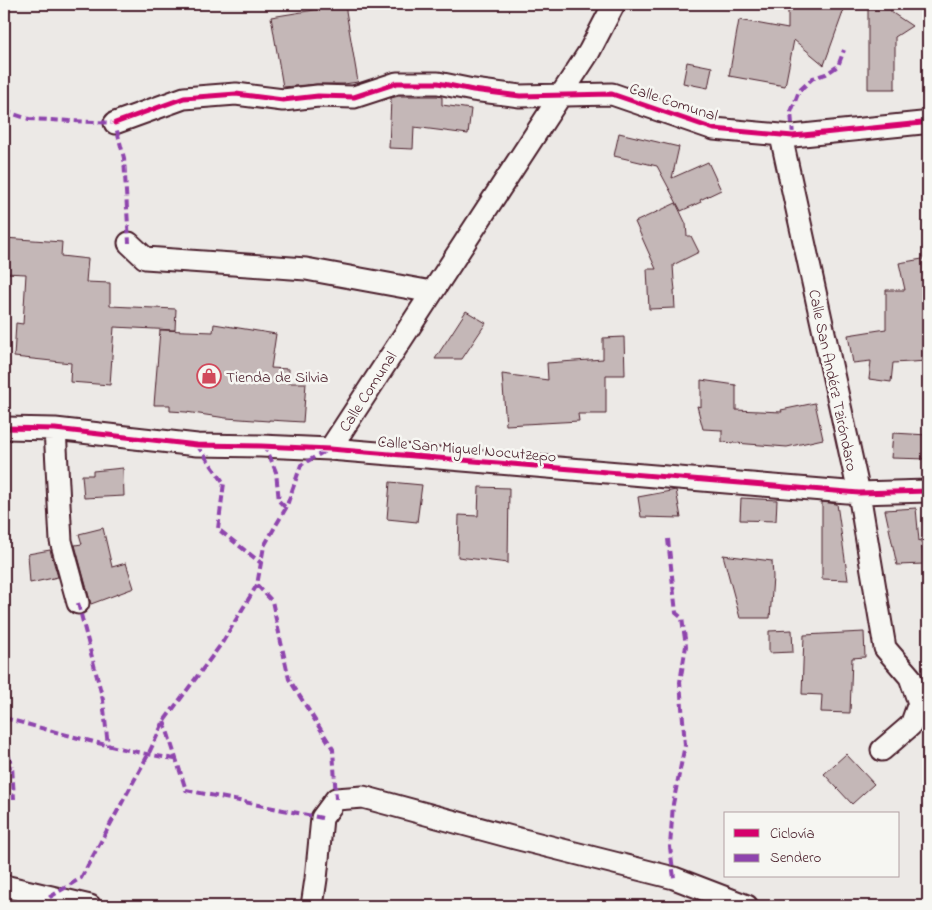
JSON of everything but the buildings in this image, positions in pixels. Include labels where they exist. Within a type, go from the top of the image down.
[{"type":"street","points":[[115,123],[184,98],[236,94],[283,100],[318,96],[354,96],[397,83],[438,83],[520,96],[561,95],[589,52],[614,4]]},
{"type":"street","name":"Calle Comunal","points":[[330,449],[561,95],[612,94],[714,129],[781,136],[928,123]]},
{"type":"street","name":"Calle San Andérz Tziróndaro","points":[[781,136],[859,493],[885,648],[910,677],[919,703],[911,725],[882,750]]},
{"type":"street","points":[[129,243],[145,258],[306,270],[432,292]]},
{"type":"street","name":"Calle San Miguel Nocutzepo","points":[[4,428],[55,429],[197,445],[330,449],[859,493],[928,491]]},
{"type":"street","points":[[55,429],[61,541],[78,603]]},
{"type":"street","points":[[312,906],[322,818],[336,798],[363,797],[674,878],[747,906]]},
{"type":"street","points":[[4,886],[90,906]]},
{"type":"marked path","points":[[793,136],[791,112],[799,91],[813,78],[826,74],[838,66],[844,50]]},
{"type":"marked path","points":[[4,111],[29,119],[115,123],[124,158],[129,243]]},
{"type":"marked path","points":[[197,445],[224,483],[218,529],[261,563]]},
{"type":"marked path","points":[[261,446],[268,452],[276,472],[279,501],[286,508]]},
{"type":"marked path","points":[[41,906],[50,897],[81,878],[148,755],[164,721],[222,643],[257,585],[264,546],[286,508],[301,465],[327,450]]},
{"type":"marked path","points":[[668,539],[676,613],[682,618],[686,646],[680,682],[685,745],[673,804],[670,847],[674,878]]},
{"type":"marked path","points":[[257,585],[272,601],[289,679],[333,749],[336,799]]},
{"type":"marked path","points":[[78,603],[103,700],[108,746]]},
{"type":"marked path","points":[[4,718],[110,746],[175,759]]},
{"type":"marked path","points":[[164,721],[186,790],[322,818]]},
{"type":"marked path","points":[[4,743],[12,766]]},
{"type":"marked path","points":[[4,769],[12,766],[14,799]]},
{"type":"cycle path","points":[[115,123],[184,98],[236,94],[283,100],[318,96],[354,97],[397,83],[438,83],[520,96],[612,94],[714,129],[793,136],[928,123]]},
{"type":"cycle path","points":[[4,428],[55,429],[197,445],[330,449],[859,493],[928,491]]},
{"type":"place","name":"Tienda de Silvia","points":[[209,376]]}]
